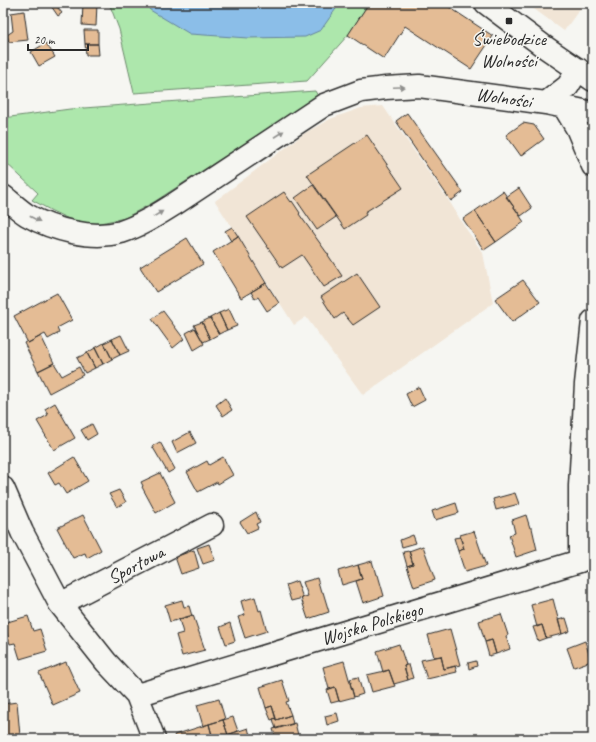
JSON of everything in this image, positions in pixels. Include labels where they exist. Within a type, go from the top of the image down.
[{"type":"street","name":"Wolności","points":[[486,3],[542,45],[585,74],[568,86],[556,106]]},
{"type":"street","name":"Wolności","points":[[3,196],[27,214],[48,226],[89,235],[121,232],[148,220],[173,205],[324,105],[361,91],[419,86],[556,106],[593,113]]},
{"type":"street","points":[[556,106],[576,128],[593,166]]},
{"type":"street","points":[[580,561],[580,486],[586,384],[593,321]]},
{"type":"street","points":[[3,488],[22,532],[60,604],[106,662],[137,695],[154,739]]},
{"type":"street","name":"Sportowa","points":[[60,604],[212,525]]},
{"type":"street","points":[[580,561],[593,536]]},
{"type":"street","name":"Wojska Polskiego","points":[[137,695],[580,561]]},
{"type":"shaded area","points":[[526,3],[584,3],[564,31]]},
{"type":"shaded area","points":[[383,106],[483,253],[493,303],[363,395],[306,317],[294,325],[215,201],[305,133],[330,119],[361,108]]},
{"type":"green space","points":[[109,3],[369,3],[348,35],[307,81],[134,93],[119,29]]},
{"type":"green space","points":[[315,91],[318,96],[154,202],[125,218],[86,224],[73,221],[32,200],[38,193],[3,160],[3,118],[70,109]]},
{"type":"water","points":[[146,3],[340,3],[321,30],[305,37],[248,38],[190,34],[150,10]]},
{"type":"building","points":[[49,3],[54,3],[62,13],[58,16]]},
{"type":"building","points":[[83,3],[97,3],[96,26],[82,25]]},
{"type":"building","points":[[369,3],[443,3],[493,36],[471,69],[405,26],[384,59],[348,35]]},
{"type":"building","points":[[24,11],[28,40],[9,42],[7,35],[13,31],[11,13]]},
{"type":"building","points":[[84,30],[98,30],[98,44],[85,44]]},
{"type":"building","points":[[46,43],[55,57],[39,66],[31,52]]},
{"type":"building","points":[[85,44],[98,44],[99,55],[86,55]]},
{"type":"building","points":[[407,113],[463,192],[451,201],[396,121]]},
{"type":"building","points":[[523,123],[534,125],[544,139],[521,156],[506,135]]},
{"type":"building","points":[[367,135],[403,188],[365,212],[366,215],[345,229],[307,175]]},
{"type":"building","points":[[313,185],[336,217],[317,230],[295,198]]},
{"type":"building","points":[[519,188],[532,208],[521,216],[506,197]]},
{"type":"building","points":[[503,191],[524,222],[496,242],[475,211]]},
{"type":"building","points":[[284,192],[329,254],[328,255],[342,276],[324,287],[302,255],[282,268],[247,217]]},
{"type":"building","points":[[475,211],[496,242],[484,250],[463,219]]},
{"type":"building","points":[[232,227],[238,236],[231,241],[225,231]]},
{"type":"building","points":[[238,236],[266,283],[241,298],[213,252]]},
{"type":"building","points":[[187,238],[203,264],[156,292],[140,267]]},
{"type":"building","points":[[357,273],[380,307],[353,325],[343,313],[335,319],[321,297]]},
{"type":"building","points":[[523,280],[540,302],[512,322],[495,299]]},
{"type":"building","points":[[266,283],[279,303],[267,311],[258,297],[255,299],[251,292]]},
{"type":"building","points":[[57,293],[72,320],[57,328],[59,333],[48,339],[45,334],[28,343],[14,316]]},
{"type":"building","points":[[229,309],[237,326],[227,330],[219,313]]},
{"type":"building","points":[[163,311],[184,339],[173,348],[152,319]]},
{"type":"building","points":[[219,313],[227,330],[219,334],[210,318]]},
{"type":"building","points":[[210,318],[219,334],[210,339],[202,322]]},
{"type":"building","points":[[202,322],[210,339],[203,342],[194,325]]},
{"type":"building","points":[[195,328],[204,344],[194,350],[186,333]]},
{"type":"building","points":[[121,335],[129,351],[120,355],[112,339]]},
{"type":"building","points":[[41,336],[54,363],[38,371],[24,343],[27,341],[28,343]]},
{"type":"building","points":[[112,339],[120,355],[112,359],[104,343]]},
{"type":"building","points":[[104,343],[112,359],[103,364],[95,348]]},
{"type":"building","points":[[95,348],[103,364],[95,368],[87,353]]},
{"type":"building","points":[[87,353],[95,368],[85,373],[77,358]]},
{"type":"building","points":[[54,363],[62,376],[79,367],[83,375],[49,393],[38,371]]},
{"type":"building","points":[[419,387],[425,400],[412,407],[406,394]]},
{"type":"building","points":[[225,398],[232,410],[223,416],[216,405]]},
{"type":"building","points":[[55,403],[75,438],[54,450],[37,421],[48,415],[45,409]]},
{"type":"building","points":[[92,424],[97,434],[87,440],[81,430]]},
{"type":"building","points":[[190,432],[196,443],[177,453],[172,442]]},
{"type":"building","points":[[160,442],[175,469],[168,473],[152,446]]},
{"type":"building","points":[[74,457],[88,481],[66,494],[59,483],[55,485],[48,473]]},
{"type":"building","points":[[223,457],[233,475],[218,484],[217,482],[198,492],[187,472],[207,461],[209,465]]},
{"type":"building","points":[[160,473],[175,502],[156,513],[142,487],[141,482]]},
{"type":"building","points":[[119,490],[126,502],[117,507],[109,494]]},
{"type":"building","points":[[515,493],[519,504],[496,510],[493,499]]},
{"type":"building","points":[[456,503],[459,513],[435,520],[432,511]]},
{"type":"building","points":[[256,512],[260,522],[256,524],[258,528],[247,533],[240,522]]},
{"type":"building","points":[[83,515],[101,550],[87,558],[85,553],[73,558],[57,528]]},
{"type":"building","points":[[526,515],[530,528],[532,528],[537,550],[516,557],[509,535],[515,533],[512,520]]},
{"type":"building","points":[[474,531],[486,566],[465,572],[458,551],[464,549],[460,535]]},
{"type":"building","points":[[413,535],[416,543],[402,547],[400,540]]},
{"type":"building","points":[[460,537],[464,549],[458,551],[454,538]]},
{"type":"building","points":[[209,544],[215,560],[203,564],[197,548]]},
{"type":"building","points":[[423,546],[435,580],[414,587],[407,566],[413,564],[409,551]]},
{"type":"building","points":[[194,550],[199,568],[181,574],[175,557]]},
{"type":"building","points":[[409,551],[413,564],[407,566],[403,552]]},
{"type":"building","points":[[372,561],[384,596],[363,603],[356,581],[362,579],[358,565]]},
{"type":"building","points":[[358,565],[362,579],[342,585],[338,571]]},
{"type":"building","points":[[317,578],[329,612],[308,619],[301,598],[308,596],[303,582]]},
{"type":"building","points":[[297,581],[303,598],[291,601],[286,585]]},
{"type":"building","points":[[255,597],[259,611],[261,610],[267,631],[245,638],[238,617],[245,615],[241,601]]},
{"type":"building","points":[[553,599],[562,634],[546,638],[542,625],[537,627],[531,605]]},
{"type":"building","points":[[182,600],[184,607],[189,606],[192,616],[170,622],[165,605]]},
{"type":"building","points":[[501,614],[508,635],[506,636],[510,649],[496,654],[492,640],[485,642],[479,621]]},
{"type":"building","points":[[193,615],[205,650],[182,656],[176,635],[183,633],[179,619]]},
{"type":"building","points":[[28,616],[33,631],[40,629],[47,651],[20,659],[15,643],[10,644],[4,623]]},
{"type":"building","points":[[566,618],[570,631],[562,634],[558,620]]},
{"type":"building","points":[[230,623],[235,641],[226,644],[220,627]]},
{"type":"building","points":[[542,625],[546,638],[538,641],[533,627]]},
{"type":"building","points":[[450,629],[460,665],[444,669],[441,656],[434,657],[428,635]]},
{"type":"building","points":[[492,640],[496,654],[489,656],[485,642]]},
{"type":"building","points":[[585,641],[591,661],[574,667],[567,648]]},
{"type":"building","points":[[399,644],[406,665],[404,666],[408,680],[394,684],[389,670],[383,672],[377,651]]},
{"type":"building","points":[[441,656],[444,669],[455,666],[457,672],[427,679],[421,660]]},
{"type":"building","points":[[344,661],[354,697],[339,701],[335,687],[329,689],[323,667]]},
{"type":"building","points":[[476,661],[477,666],[469,669],[468,663]]},
{"type":"building","points":[[66,662],[80,693],[53,705],[39,673]]},
{"type":"building","points":[[409,665],[413,678],[408,680],[404,666]]},
{"type":"building","points":[[389,670],[395,686],[372,692],[367,675]]},
{"type":"building","points":[[358,677],[363,694],[354,697],[350,679]]},
{"type":"building","points":[[282,680],[289,701],[286,702],[291,715],[276,720],[272,706],[266,708],[260,687]]},
{"type":"building","points":[[335,687],[339,701],[331,703],[327,690]]},
{"type":"building","points":[[219,699],[225,719],[203,726],[197,705]]},
{"type":"building","points":[[17,702],[20,736],[3,737],[3,704]]},
{"type":"building","points":[[272,706],[276,718],[271,720],[266,708]]},
{"type":"building","points":[[337,713],[339,721],[327,725],[325,716]]},
{"type":"building","points":[[291,715],[293,724],[276,729],[273,719],[276,718],[276,720]]},
{"type":"building","points":[[233,717],[238,731],[228,735],[223,720]]},
{"type":"building","points":[[223,720],[228,735],[213,739],[209,724]]},
{"type":"building","points":[[295,723],[299,739],[276,739],[273,729]]},
{"type":"building","points":[[209,724],[213,739],[176,739],[174,735]]},
{"type":"building","points":[[248,728],[251,739],[215,739]]},
{"type":"place","name":"Świebodzice Wolności","points":[[509,21]]}]
